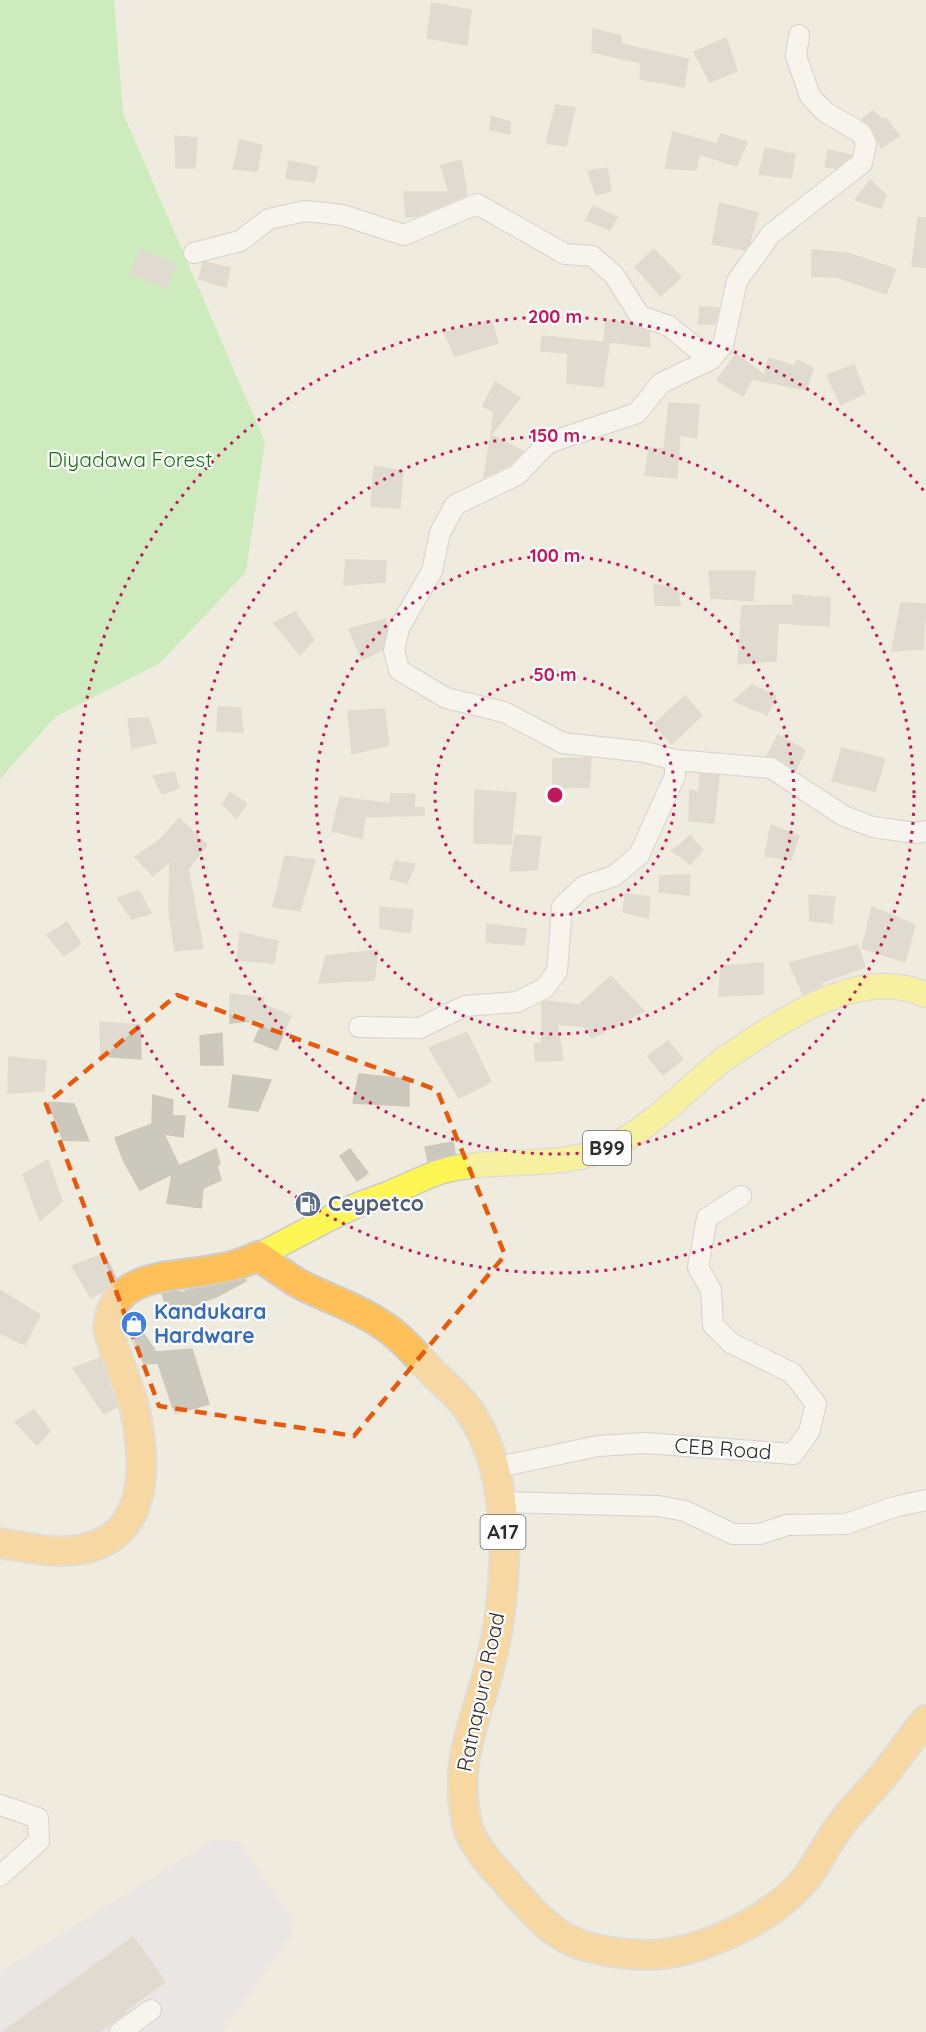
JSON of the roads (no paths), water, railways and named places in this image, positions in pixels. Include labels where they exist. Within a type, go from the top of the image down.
[{"type":"highway","name":"Ratnapura Road","points":[[258,1256],[296,1281],[365,1314],[401,1338],[456,1395],[475,1419],[494,1468],[502,1502],[504,1565],[500,1622],[487,1676],[469,1733],[462,1782],[467,1827],[484,1855],[549,1929],[574,1944],[608,1952],[650,1955],[685,1950],[741,1929],[775,1908],[804,1881],[838,1827],[875,1785],[926,1720]]},
{"type":"highway","points":[[0,1542],[75,1551],[111,1540],[125,1526],[135,1510],[141,1485],[140,1447],[134,1405],[108,1328],[108,1314],[121,1294],[137,1285],[175,1274],[202,1272],[242,1264],[258,1256]]},
{"type":"main road","name":"B99","points":[[258,1256],[351,1208],[443,1171],[581,1156],[616,1144],[633,1134],[681,1096],[722,1060],[819,1001],[865,988],[886,985],[911,988],[926,995]]},
{"type":"street","points":[[799,35],[796,56],[810,96],[825,112],[861,133],[866,143],[862,163],[771,234],[737,281],[723,345],[710,360],[661,383],[636,413],[548,443],[517,475],[455,505],[440,533],[432,571],[399,628],[394,650],[399,670],[446,698],[504,712],[563,744],[645,752],[675,760],[771,768],[844,816],[873,827],[915,833],[926,831]]},
{"type":"street","points":[[194,253],[240,241],[269,219],[305,211],[342,215],[404,235],[477,204],[565,254],[592,256],[614,275],[640,316],[669,326],[710,360]]},
{"type":"street","points":[[359,1027],[420,1028],[465,1006],[517,1002],[545,988],[557,970],[562,907],[584,886],[614,876],[639,855],[675,776],[675,760]]},
{"type":"street","name":"CEB Road","points":[[494,1468],[598,1446],[645,1443],[793,1454],[809,1432],[816,1404],[792,1373],[730,1343],[713,1325],[711,1290],[698,1267],[707,1218],[741,1196]]},
{"type":"street","points":[[502,1502],[658,1506],[685,1511],[733,1534],[760,1534],[787,1525],[846,1524],[894,1507],[926,1500]]},
{"type":"street","points":[[0,1805],[38,1818],[39,1841],[0,1876]]},
{"type":"street","points":[[120,2032],[151,2010]]},
{"type":"place","name":"Ceypetco","points":[[308,1204]]},
{"type":"place","name":"Kandukara Hardware","points":[[134,1324]]},
{"type":"park label","name":"Diyadawa Forest","points":[[130,460]]}]
